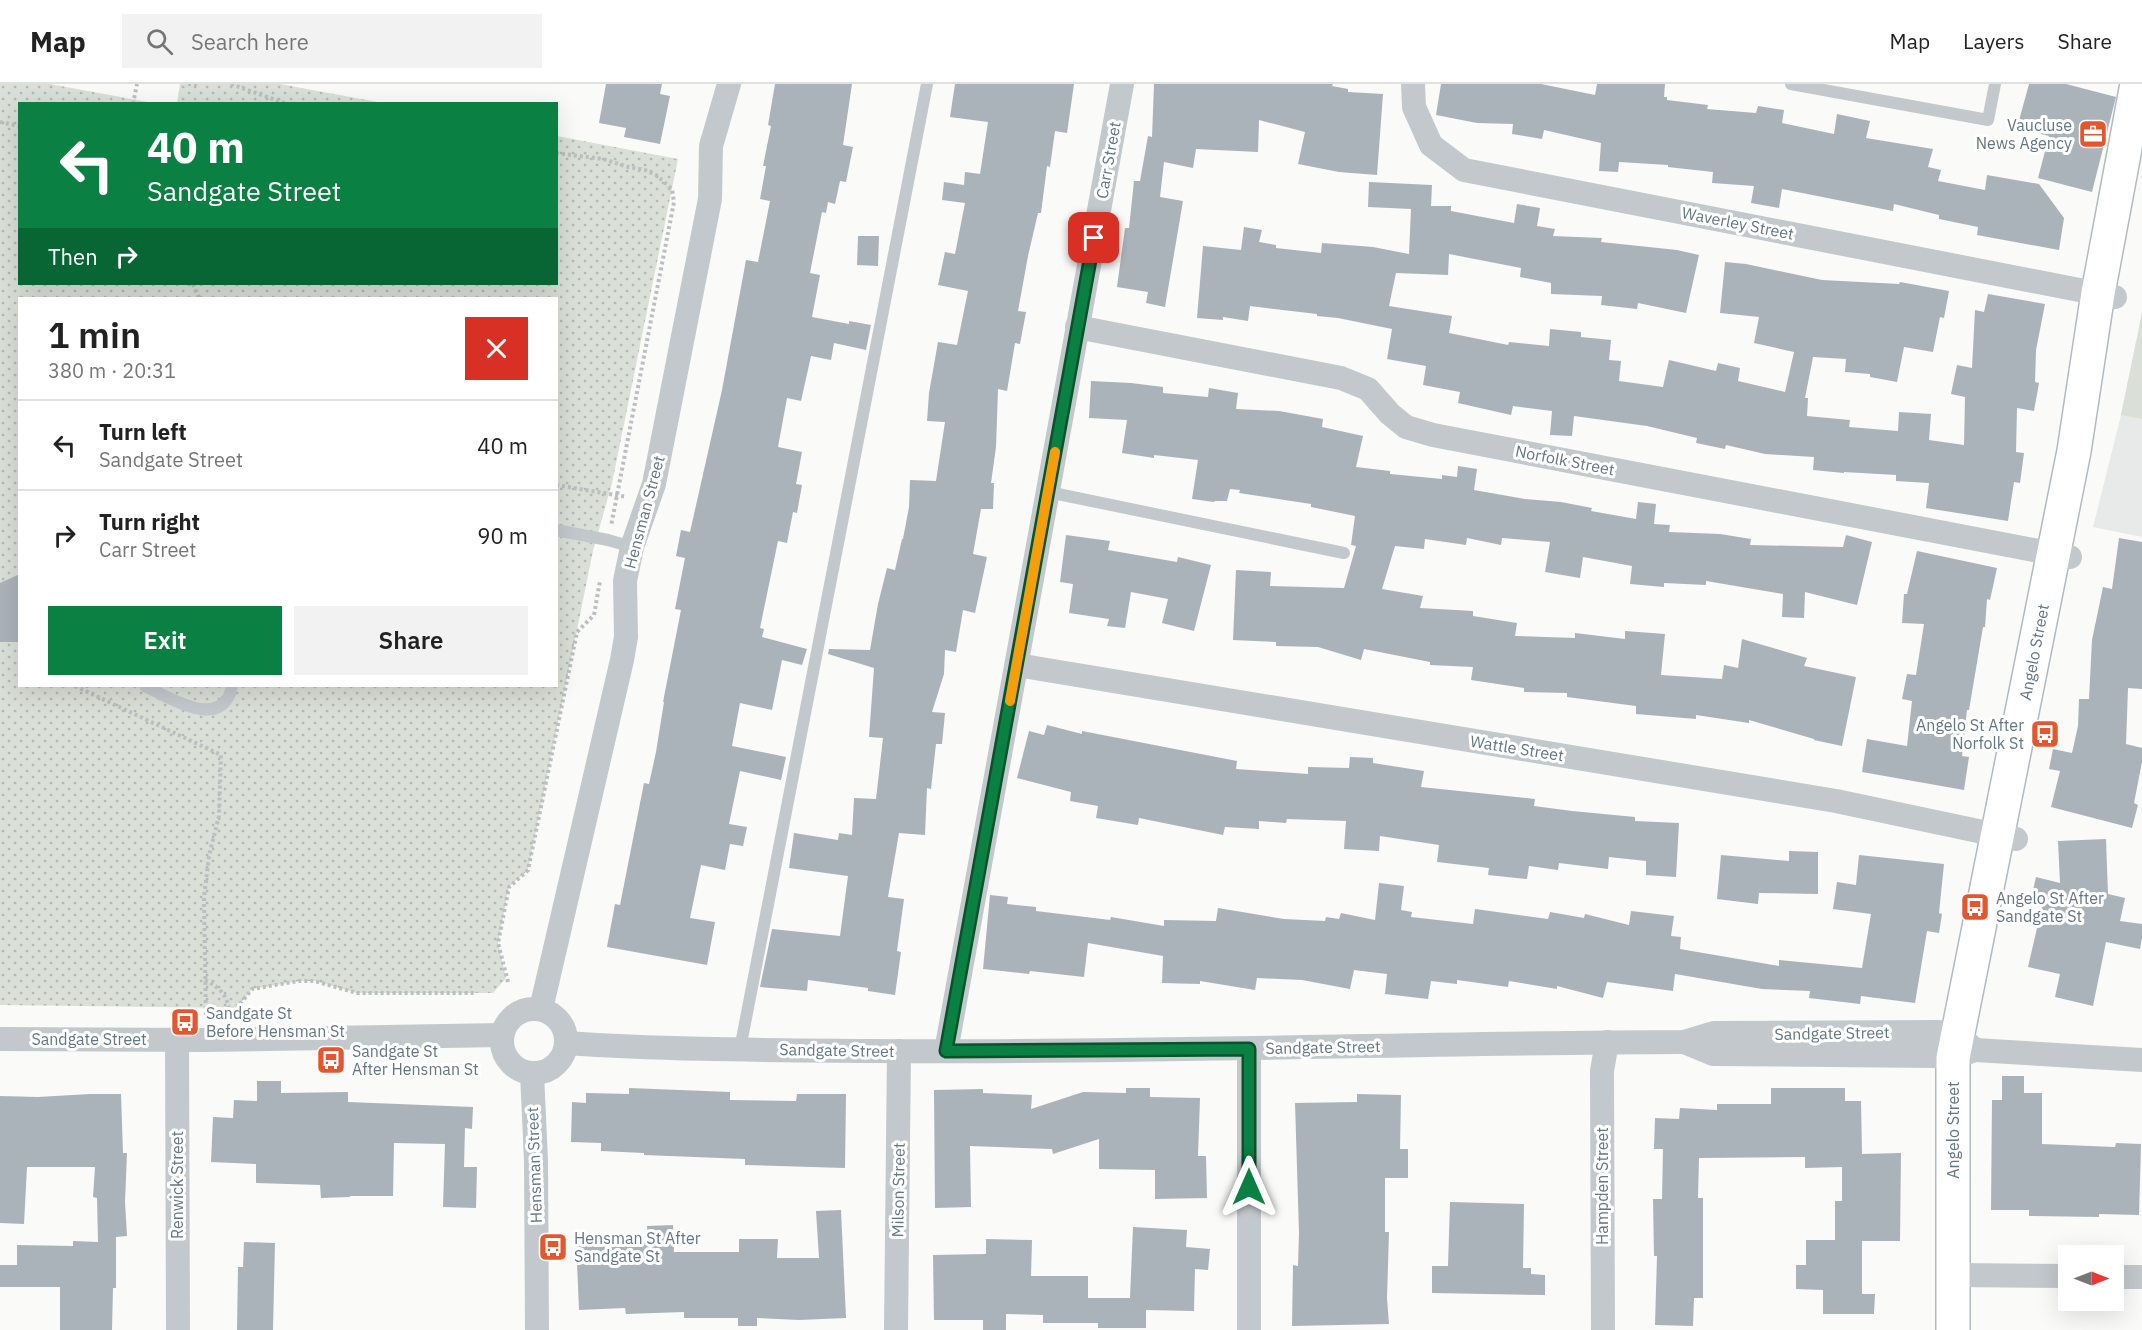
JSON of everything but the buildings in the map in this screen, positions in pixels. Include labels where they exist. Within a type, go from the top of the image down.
[{"type":"street","name":"Hensman Street","points":[[541,1009],[622,660],[626,637],[625,581],[632,547],[654,484],[710,199],[711,146],[729,84]]},
{"type":"street","name":"Carr Street","points":[[946,1051],[1122,84]]},
{"type":"street","name":"Waverley Street","points":[[1413,84],[1414,107],[1431,145],[1464,170],[2106,295]]},
{"type":"street","name":"Angelo Street","points":[[1971,1330],[1962,1275],[1962,1047],[2007,837],[2061,556],[2106,295],[2137,84]]},
{"type":"street","name":"Angelo Street","points":[[2106,295],[2142,160]]},
{"type":"street","name":"Norfolk Street","points":[[1077,327],[1341,378],[1368,389],[1390,414],[1406,427],[1433,435],[2061,556]]},
{"type":"street","name":"Wattle Street","points":[[1017,664],[1836,801],[2007,837]]},
{"type":"street","points":[[541,1009],[557,1018],[565,1034],[564,1053],[559,1061],[542,1072],[532,1073],[521,1070],[512,1065],[506,1056],[502,1046],[502,1035],[512,1017],[521,1011],[541,1009]]},
{"type":"street","name":"Sandgate Street","points":[[0,1039],[502,1035]]},
{"type":"street","name":"Renwick Street","points":[[177,1039],[178,1330]]},
{"type":"street","name":"Hampden Street","points":[[1603,1330],[1602,1071],[1607,1042]]},
{"type":"street","name":"Sandgate Street","points":[[566,1043],[740,1049],[946,1051],[1684,1042],[1713,1054],[1962,1047],[2142,1060]]},
{"type":"street","points":[[1249,1049],[1249,1330]]},
{"type":"street","name":"Milson Street","points":[[896,1330],[899,1051]]},
{"type":"street","name":"Hensman Street","points":[[532,1073],[536,1161],[537,1330]]},
{"type":"street","name":"Angelo Street","points":[[1953,1330],[1962,1275]]},
{"type":"street","points":[[1962,1275],[2058,1276]]},
{"type":"street","points":[[2124,1277],[2142,1277]]},
{"type":"lane","points":[[740,1049],[927,84]]},
{"type":"lane","points":[[1791,84],[1988,120],[1995,84]]},
{"type":"lane","points":[[1048,492],[1344,554]]},
{"type":"lane","points":[[558,530],[632,547]]},
{"type":"lane","points":[[147,687],[197,710],[210,710],[221,706],[228,699],[232,687]]},
{"type":"path","points":[[133,102],[137,84]]},
{"type":"path","points":[[188,84],[198,84]]},
{"type":"path","points":[[231,84],[281,102]]},
{"type":"path","points":[[0,122],[18,126]]},
{"type":"path","points":[[558,485],[611,493],[648,503]]},
{"type":"path","points":[[77,687],[221,755],[219,816],[209,856],[204,897],[206,1019]]},
{"type":"path","points":[[205,980],[217,986],[225,994],[230,1006],[229,1019],[252,989],[299,981],[314,981],[357,993],[476,993]]},
{"type":"shaded area","points":[[0,84],[50,84],[148,102],[18,102],[18,285],[558,285],[558,136],[678,159],[612,483],[593,551],[528,870],[509,887],[498,943],[506,978],[493,993],[357,993],[314,981],[299,981],[252,989],[237,1008],[0,1005]]},
{"type":"shaded area","points":[[180,84],[280,84],[378,102],[177,102]]},
{"type":"shaded area","points":[[2142,313],[2142,537],[2093,527],[2121,415]]},
{"type":"shaded area","points":[[2142,313],[2142,419],[2121,415]]},
{"type":"slow traffic","points":[[1010,701],[1055,452]]},
{"type":"place","name":"Vaucluse News Agency","points":[[2093,134]]},
{"type":"place","name":"Angelo St After Norfolk St","points":[[2045,734]]},
{"type":"place","name":"Angelo St After Sandgate St","points":[[1975,907]]},
{"type":"place","name":"Sandgate St Before Hensman St","points":[[185,1022]]},
{"type":"place","name":"Sandgate St After Hensman St","points":[[331,1060]]},
{"type":"place","name":"Hensman St After Sandgate St","points":[[553,1247]]},
{"type":"route","points":[[1094,238],[946,1051],[1249,1049],[1249,1187]]}]
